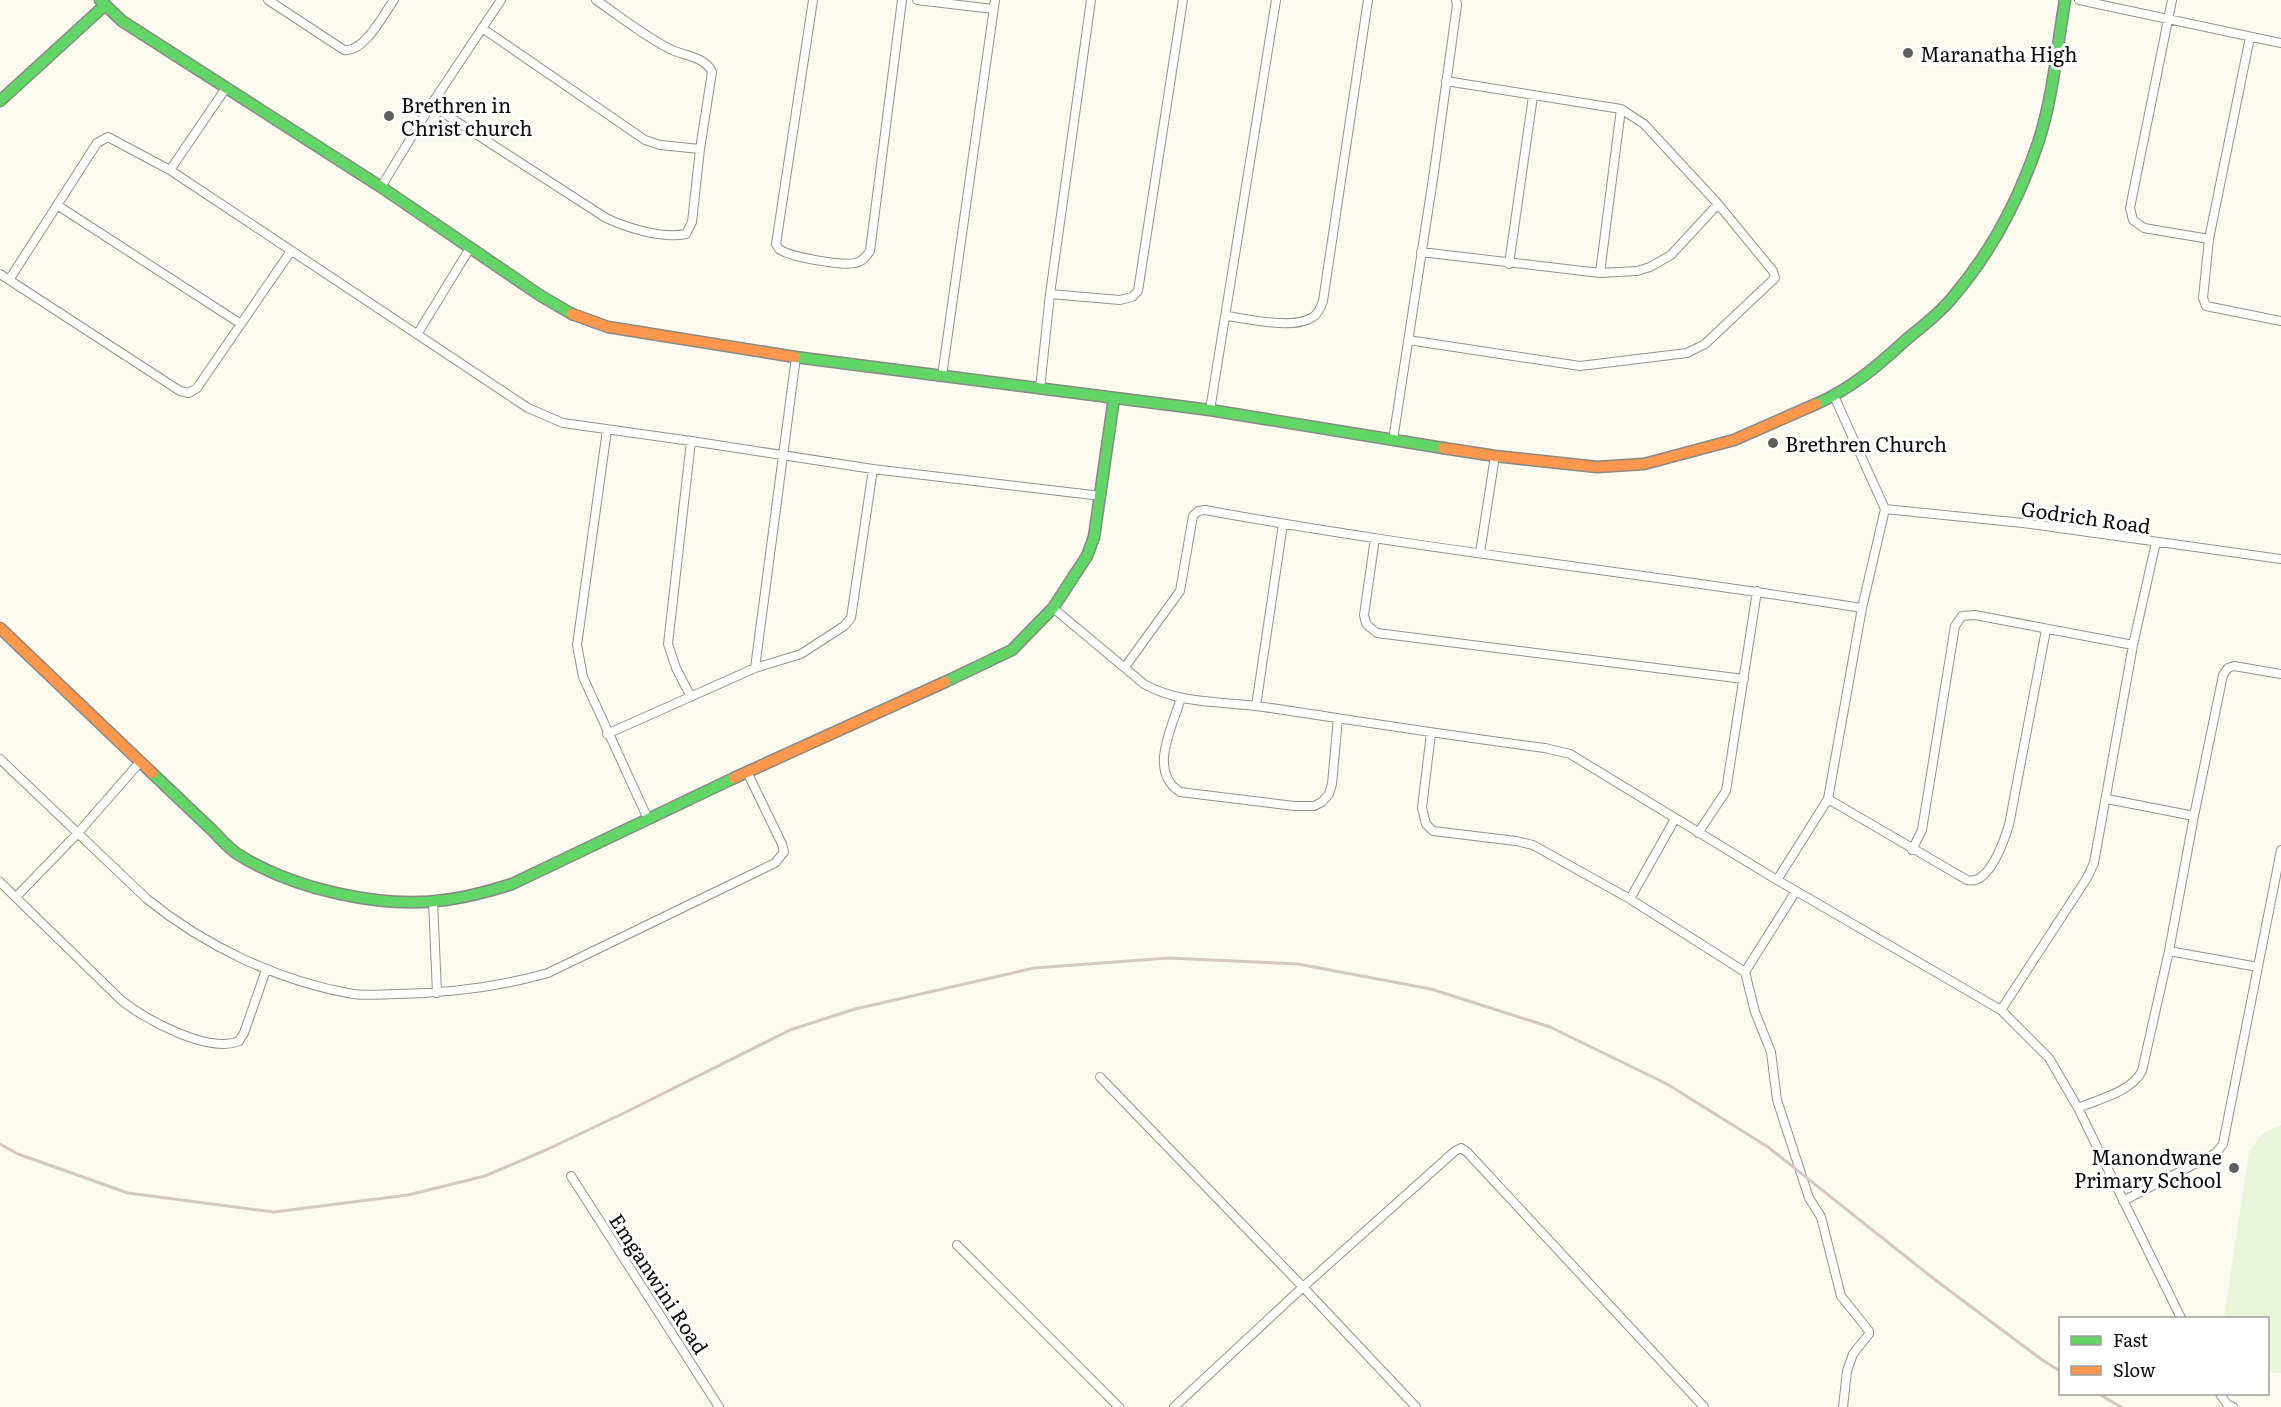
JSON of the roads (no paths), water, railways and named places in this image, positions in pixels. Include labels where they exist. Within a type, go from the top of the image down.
[{"type":"street","points":[[268,0],[344,50],[349,51],[354,50],[365,41],[393,0]]},
{"type":"street","points":[[381,187],[431,105],[501,0]]},
{"type":"street","points":[[431,105],[606,218],[624,227],[673,236],[686,234],[690,229],[699,149],[712,79],[709,65],[669,48],[596,0]]},
{"type":"street","points":[[813,0],[776,244],[779,249],[789,254],[846,264],[862,261],[870,251],[902,0]]},
{"type":"street","points":[[917,0],[993,9]]},
{"type":"street","points":[[942,376],[995,0]]},
{"type":"street","points":[[1040,389],[1050,294],[1091,0]]},
{"type":"street","points":[[1050,294],[1120,300],[1132,297],[1138,291],[1183,0]]},
{"type":"street","points":[[1210,410],[1227,316],[1276,0]]},
{"type":"street","points":[[1227,316],[1283,323],[1305,321],[1315,316],[1323,301],[1368,0]]},
{"type":"street","points":[[1393,440],[1434,172],[1456,0]]},
{"type":"street","points":[[0,101],[102,3],[122,21],[381,187],[556,306],[590,322],[608,327],[796,357],[1210,410],[1495,456],[1597,467],[1644,464],[1734,440],[1834,396],[1880,365],[1951,300],[2004,224],[2038,143],[2048,102],[2065,0]]},
{"type":"street","points":[[2079,0],[2281,43]]},
{"type":"street","points":[[2172,0],[2130,208],[2133,220],[2144,228],[2209,240]]},
{"type":"street","points":[[482,28],[645,140],[660,145],[699,149]]},
{"type":"street","points":[[2250,37],[2209,240],[2202,290],[2206,306],[2281,321]]},
{"type":"street","points":[[1408,340],[1580,366],[1694,351],[1705,344],[1775,278],[1773,271],[1718,204],[1644,124],[1622,109],[1446,81]]},
{"type":"street","points":[[170,170],[226,88]]},
{"type":"street","points":[[1509,264],[1533,96]]},
{"type":"street","points":[[1600,273],[1622,109]]},
{"type":"street","points":[[9,280],[97,143],[108,137],[170,170],[528,408],[563,423],[873,469],[1101,496]]},
{"type":"street","points":[[1420,252],[1600,273],[1637,271],[1661,262],[1671,255],[1718,204]]},
{"type":"street","points":[[57,205],[242,324]]},
{"type":"street","points":[[418,333],[470,248]]},
{"type":"street","points":[[0,274],[184,393],[197,388],[291,250]]},
{"type":"street","points":[[755,668],[796,357]]},
{"type":"street","points":[[1777,880],[1828,799],[1862,608],[1885,509],[1834,396]]},
{"type":"street","points":[[0,628],[237,854],[274,873],[376,901],[433,901],[475,896],[496,890],[1012,650],[1053,608],[1087,556],[1094,537],[1114,398]]},
{"type":"street","points":[[607,430],[577,645],[583,677],[648,819]]},
{"type":"street","points":[[691,441],[668,644],[676,668],[691,697]]},
{"type":"street","points":[[1480,553],[1495,456]]},
{"type":"street","points":[[608,734],[755,668],[801,654],[844,626],[851,618],[873,469]]},
{"type":"street","name":"Godrich Road","points":[[1885,509],[2023,523],[2281,559]]},
{"type":"street","points":[[1125,667],[1180,591],[1195,513],[1204,510],[1375,538],[1757,591],[1862,608]]},
{"type":"street","points":[[1256,706],[1283,524]]},
{"type":"street","points":[[1375,538],[1364,615],[1365,624],[1377,633],[1744,679]]},
{"type":"street","points":[[2001,1010],[2087,878],[2094,863],[2133,645],[2156,542]]},
{"type":"street","points":[[1698,833],[1726,791],[1757,591]]},
{"type":"street","points":[[1053,608],[1144,684],[1161,693],[1181,699],[1256,706],[1545,748],[1570,754],[1777,880],[2001,1010],[2049,1058],[2078,1108],[2181,1317]]},
{"type":"street","points":[[1912,850],[1922,830],[1958,620],[1962,616],[1975,615],[2133,645]]},
{"type":"street","points":[[1828,799],[1967,880],[1973,882],[1979,880],[1989,869],[2003,843],[2009,825],[2046,630]]},
{"type":"street","points":[[2078,1108],[2127,1088],[2138,1080],[2142,1071],[2169,951],[2223,675],[2228,668],[2234,666],[2281,674]]},
{"type":"street","points":[[1181,699],[1163,764],[1165,776],[1172,787],[1180,792],[1192,794],[1294,806],[1314,806],[1329,795],[1338,718]]},
{"type":"street","points":[[1431,733],[1422,808],[1426,824],[1433,831],[1533,845],[1630,899],[1745,972],[1755,1012],[1771,1052],[1780,1111],[1809,1198],[1821,1216],[1841,1296],[1869,1331],[1853,1354],[1846,1371],[1843,1407]]},
{"type":"street","points":[[0,759],[77,834],[168,916],[266,970],[319,987],[354,994],[437,993],[509,983],[548,973],[775,863],[784,852],[782,844],[747,772]]},
{"type":"street","points":[[16,897],[77,834],[140,762]]},
{"type":"street","points":[[2107,799],[2194,816]]},
{"type":"street","points":[[1630,899],[1675,819]]},
{"type":"street","points":[[2123,1201],[2216,1153],[2223,1144],[2281,850]]},
{"type":"street","points":[[0,882],[131,1008],[168,1029],[218,1044],[235,1043],[243,1037],[266,970]]},
{"type":"street","points":[[1745,972],[1796,891]]},
{"type":"street","points":[[433,901],[437,993]]},
{"type":"street","points":[[2169,951],[2258,967]]},
{"type":"street","points":[[1100,1077],[1416,1407]]},
{"type":"street","points":[[1174,1407],[1303,1287],[1461,1148],[1704,1407]]},
{"type":"street","name":"Emganwini Road","points":[[572,1176],[719,1407]]},
{"type":"street","points":[[957,1245],[1119,1407]]},
{"type":"street","points":[[2221,1395],[2227,1404],[2233,1407]]},
{"type":"railway","points":[[0,1144],[18,1154],[128,1193],[274,1212],[408,1195],[485,1176],[626,1112],[790,1030],[855,1009],[1034,968],[1169,958],[1298,964],[1431,989],[1550,1027],[1667,1084],[1768,1147],[1934,1279],[2059,1370]]},
{"type":"railway","points":[[2101,1395],[2121,1407]]},
{"type":"place","name":"Maranatha High","points":[[1908,53]]},
{"type":"place","name":"Brethren in Christ church","points":[[389,116]]},
{"type":"place","name":"Brethren Church","points":[[1773,443]]},
{"type":"place","name":"Manondwane Primary School","points":[[2234,1168]]}]
